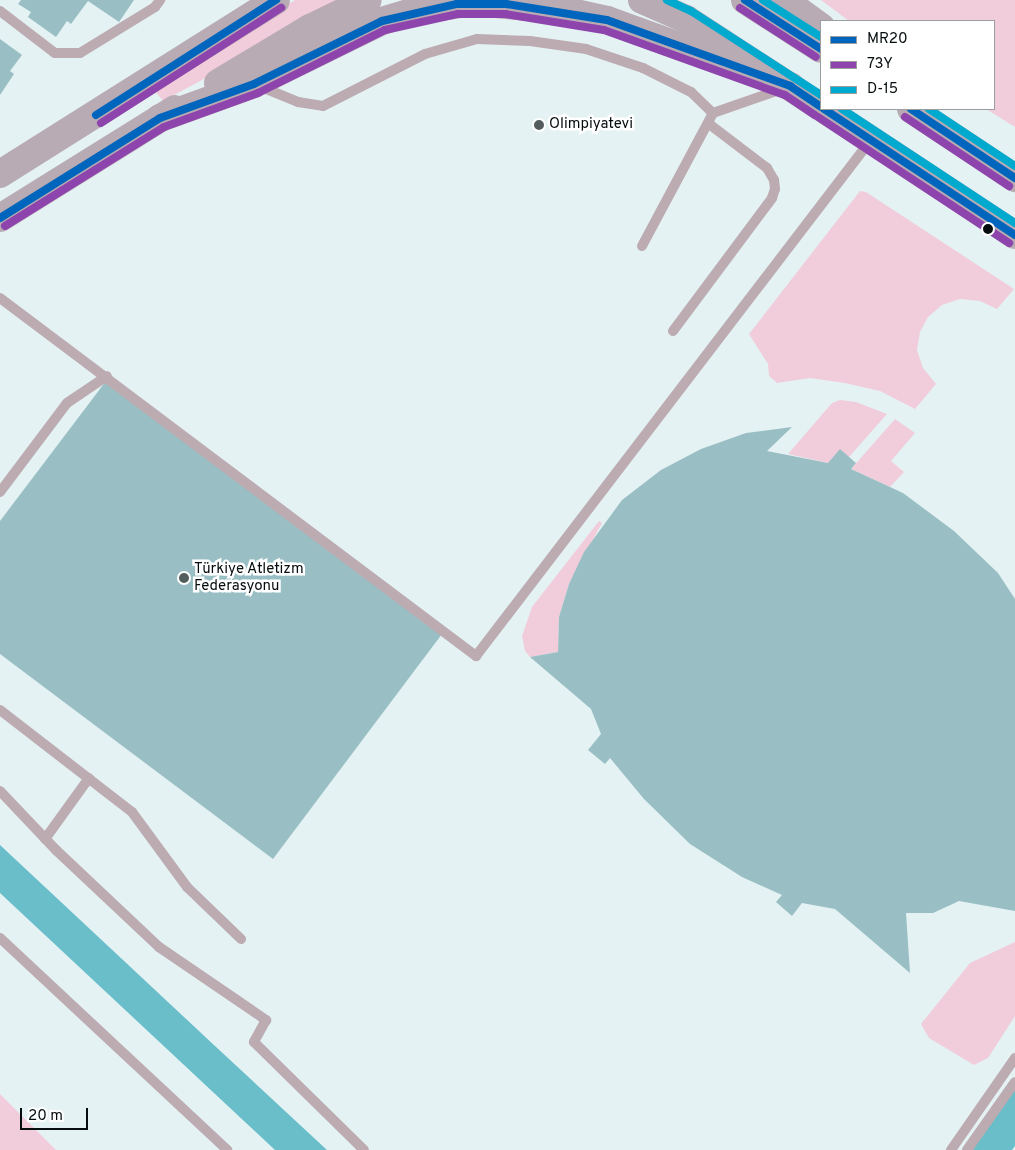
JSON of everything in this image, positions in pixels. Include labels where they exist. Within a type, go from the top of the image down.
[{"type":"main road","points":[[238,23],[261,0]]},
{"type":"main road","points":[[0,174],[276,0]]},
{"type":"main road","points":[[0,218],[160,118],[310,28],[368,0]]},
{"type":"main road","points":[[642,0],[686,19],[820,107]]},
{"type":"main road","points":[[745,0],[820,48]]},
{"type":"main road","points":[[784,0],[820,25]]},
{"type":"main road","points":[[160,118],[254,84],[382,21],[415,11],[474,2],[567,11],[607,20],[790,86]]},
{"type":"main road","points":[[825,110],[1015,235]]},
{"type":"main road","points":[[913,110],[1015,177]]},
{"type":"main road","points":[[943,110],[974,134],[1015,177]]},
{"type":"lane","points":[[0,11],[54,52],[80,53],[155,7],[160,0]]},
{"type":"lane","points":[[254,84],[298,102],[323,106],[425,54],[477,39],[530,41],[586,49],[643,68],[690,92],[710,118],[767,168],[774,180],[775,189],[772,198],[673,331]]},
{"type":"lane","points":[[642,246],[710,118],[790,86]]},
{"type":"lane","points":[[0,298],[107,376],[476,656],[870,140]]},
{"type":"lane","points":[[0,492],[67,403],[107,376]]},
{"type":"lane","points":[[0,710],[132,812],[188,887],[242,940]]},
{"type":"lane","points":[[45,839],[89,778]]},
{"type":"lane","points":[[0,791],[45,839],[159,947],[266,1020],[254,1042],[364,1150]]},
{"type":"lane","points":[[0,938],[227,1150]]},
{"type":"lane","points":[[951,1150],[1015,1058]]},
{"type":"lane","points":[[967,1150],[1015,1082]]},
{"type":"shaded area","points":[[295,0],[350,0],[163,101],[154,90]]},
{"type":"shaded area","points":[[821,0],[1015,0],[1015,127],[988,110],[995,110],[995,20],[848,20]]},
{"type":"shaded area","points":[[860,191],[866,192],[1014,289],[997,309],[980,301],[960,299],[942,305],[928,317],[920,332],[917,350],[923,368],[936,384],[915,409],[880,391],[845,383],[810,378],[777,383],[769,376],[768,364],[749,334]]},
{"type":"shaded area","points":[[840,400],[856,402],[887,414],[849,457],[828,463],[788,454],[832,403]]},
{"type":"shaded area","points":[[895,419],[915,433],[891,461],[904,472],[890,487],[851,469]]},
{"type":"shaded area","points":[[599,521],[602,523],[569,584],[559,617],[558,652],[530,657],[525,651],[522,636],[532,607]]},
{"type":"shaded area","points":[[1015,942],[1015,1016],[988,1058],[974,1065],[929,1038],[921,1024],[970,963]]},
{"type":"shaded area","points":[[0,1094],[56,1150],[0,1150]]},
{"type":"water","points":[[0,845],[327,1150],[275,1150],[0,893]]},
{"type":"water","points":[[1015,1088],[1015,1146],[1012,1150],[969,1150]]},
{"type":"building","points":[[21,0],[134,0],[119,22],[88,1],[71,24],[67,21],[56,37],[28,17],[31,12],[18,4]]},
{"type":"building","points":[[0,39],[22,55],[10,71],[14,74],[0,95]]},
{"type":"building","name":"Türkiye Atletizm Federasyonu","points":[[106,381],[442,634],[273,859],[0,654],[0,521]]},
{"type":"building","points":[[792,427],[767,451],[828,463],[840,449],[856,463],[851,469],[903,493],[954,531],[998,573],[1015,599],[1015,911],[959,901],[933,913],[906,913],[910,973],[835,909],[802,903],[792,916],[776,902],[782,895],[742,877],[690,844],[644,799],[610,758],[605,764],[588,750],[601,734],[591,709],[530,657],[558,652],[559,617],[569,584],[584,552],[622,500],[661,470],[701,449],[746,433]]},
{"type":"transit line","name":"MR20","points":[[96,115],[276,0]]},
{"type":"transit line","name":"D-15","points":[[667,0],[691,11],[820,94]]},
{"type":"transit line","name":"MR20","points":[[745,0],[820,48]]},
{"type":"transit line","name":"D-15","points":[[763,0],[820,36]]},
{"type":"transit line","name":"MR20","points":[[0,218],[160,118],[254,84],[382,21],[457,4],[506,4],[607,20],[790,86],[820,106]]},
{"type":"transit line","name":"73Y","points":[[101,123],[281,8]]},
{"type":"transit line","name":"73Y","points":[[740,8],[816,57]]},
{"type":"transit line","name":"73Y","points":[[5,226],[164,127],[258,93],[385,30],[458,14],[505,14],[604,30],[785,95],[815,115]]},
{"type":"transit line","name":"MR20","points":[[826,110],[1015,235]]},
{"type":"transit line","name":"D-15","points":[[844,110],[1015,223]]},
{"type":"transit line","name":"MR20","points":[[913,110],[1015,178]]},
{"type":"transit line","name":"D-15","points":[[931,110],[1015,166]]},
{"type":"transit line","name":"73Y","points":[[818,117],[1009,243]]},
{"type":"transit line","name":"73Y","points":[[905,117],[1009,186]]},
{"type":"place","name":"Olimpiyatevi","points":[[539,125]]},
{"type":"place","name":"Türkiye Atletizm Federasyonu","points":[[184,578]]}]
